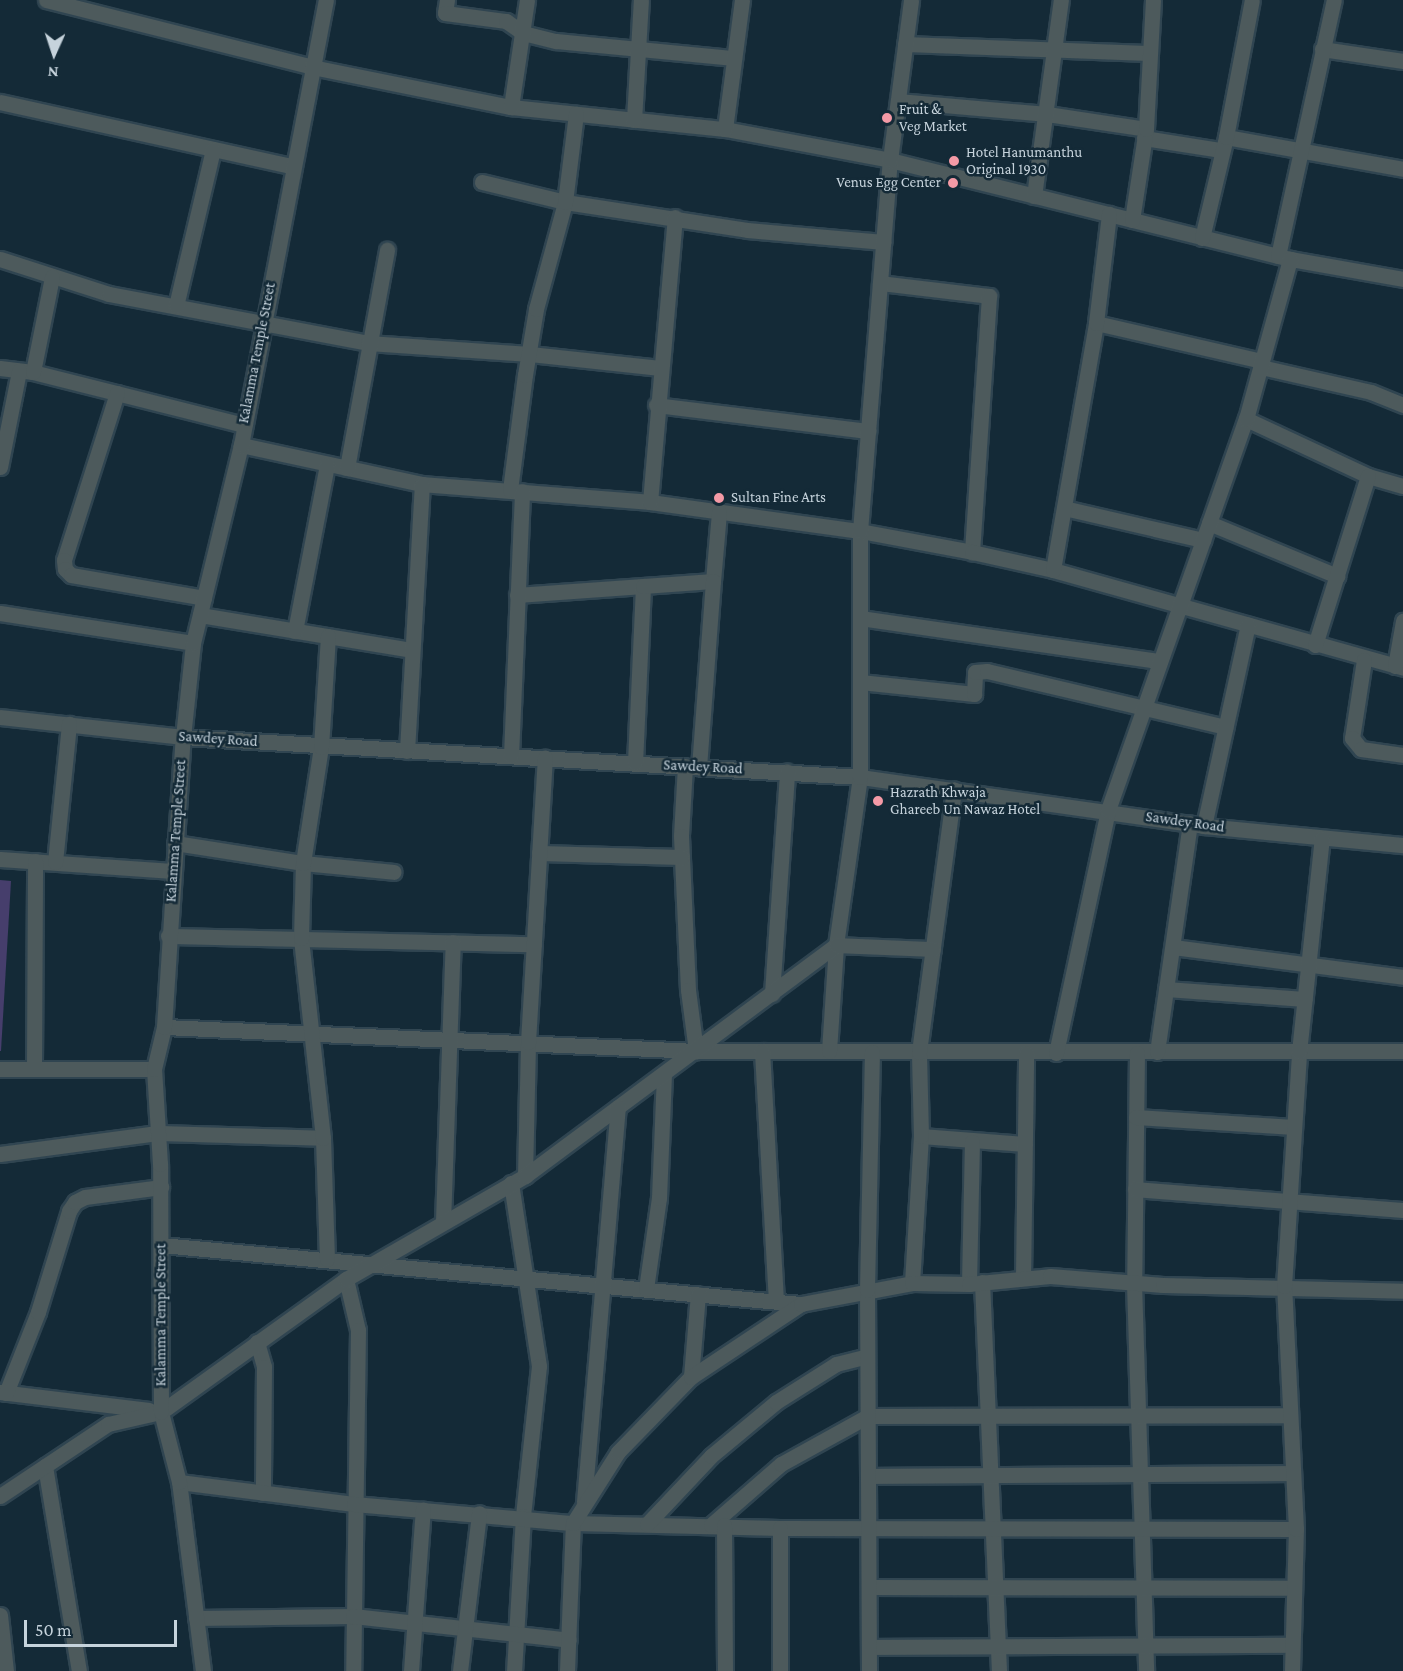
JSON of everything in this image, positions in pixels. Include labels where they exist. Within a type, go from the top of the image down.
[{"type":"street","points":[[46,0],[104,7],[312,68],[511,107],[725,129],[890,160],[1284,258],[1403,279]]},
{"type":"street","name":"Kalamma Temple Street","points":[[203,1671],[179,1482],[161,1412],[161,1187],[154,1069],[164,1027],[168,936],[183,737],[194,643],[241,445],[292,166],[326,0]]},
{"type":"street","points":[[447,0],[445,13],[506,21],[523,33],[556,41],[734,58]]},
{"type":"street","points":[[511,107],[527,0]]},
{"type":"street","points":[[634,120],[640,0]]},
{"type":"street","points":[[725,129],[742,0]]},
{"type":"street","points":[[830,1052],[836,945],[860,777],[860,531],[890,160],[911,0]]},
{"type":"street","points":[[1034,196],[1061,0]]},
{"type":"street","points":[[1132,220],[1145,134],[1148,53],[1153,0]]},
{"type":"street","points":[[1202,238],[1224,143],[1252,0]]},
{"type":"street","points":[[1056,1053],[1108,810],[1246,419],[1261,364],[1284,258],[1299,149],[1334,0]]},
{"type":"street","points":[[905,44],[1148,53]]},
{"type":"street","points":[[1322,49],[1403,61]]},
{"type":"street","points":[[898,101],[1047,114],[1145,134],[1299,149],[1403,169]]},
{"type":"street","points":[[0,102],[292,166]]},
{"type":"street","points":[[511,756],[517,595],[516,424],[536,309],[565,202],[576,114]]},
{"type":"street","points":[[176,306],[213,149]]},
{"type":"street","points":[[482,182],[565,202],[747,230],[883,242]]},
{"type":"street","points":[[1053,570],[1096,323],[1109,214]]},
{"type":"street","points":[[650,502],[656,405],[675,218]]},
{"type":"street","points":[[347,468],[368,343],[387,250]]},
{"type":"street","points":[[0,259],[109,294],[368,343],[530,354],[660,368]]},
{"type":"street","points":[[1,460],[52,277]]},
{"type":"street","points":[[880,283],[988,296],[972,552]]},
{"type":"street","points":[[1096,323],[1371,392],[1403,405]]},
{"type":"street","points":[[0,368],[26,371],[244,425]]},
{"type":"street","points":[[117,393],[64,560],[65,569],[71,575],[204,598]]},
{"type":"street","points":[[656,405],[868,431]]},
{"type":"street","points":[[1246,419],[1368,476],[1403,486]]},
{"type":"street","points":[[241,445],[422,484],[650,502],[860,531],[972,552],[1053,570],[1364,660],[1399,667],[1403,621]]},
{"type":"street","points":[[295,631],[327,465]]},
{"type":"street","points":[[1315,645],[1368,476]]},
{"type":"street","points":[[407,751],[422,484]]},
{"type":"street","points":[[1064,508],[1203,540]]},
{"type":"street","points":[[696,1051],[688,990],[682,857],[719,512]]},
{"type":"street","points":[[1209,523],[1337,576]]},
{"type":"street","points":[[517,595],[713,581]]},
{"type":"street","points":[[635,764],[643,586]]},
{"type":"street","points":[[0,613],[194,643]]},
{"type":"street","points":[[200,615],[411,650]]},
{"type":"street","points":[[860,618],[1160,661]]},
{"type":"street","points":[[1157,1052],[1173,947],[1197,824],[1226,727],[1248,626]]},
{"type":"street","points":[[327,1259],[323,1138],[310,1033],[302,938],[303,863],[321,747],[328,636]]},
{"type":"street","points":[[1364,660],[1352,738],[1361,749],[1403,754]]},
{"type":"street","points":[[860,682],[974,694],[975,672],[987,671],[1143,710],[1165,711],[1226,727]]},
{"type":"street","name":"Sawdey Road","points":[[0,717],[183,737],[321,747],[860,777],[1197,824],[1403,845]]},
{"type":"street","points":[[55,862],[69,724]]},
{"type":"street","points":[[514,1671],[523,1516],[538,1366],[525,1278],[518,1180],[545,758]]},
{"type":"street","points":[[772,994],[787,772]]},
{"type":"street","points":[[912,1283],[921,1136],[919,1052],[954,789]]},
{"type":"street","points":[[1292,1671],[1292,1588],[1296,1529],[1291,1473],[1284,1287],[1299,1052],[1322,838]]},
{"type":"street","points":[[175,843],[303,863],[394,872]]},
{"type":"street","points":[[539,853],[682,857]]},
{"type":"street","points":[[0,859],[173,871]]},
{"type":"street","points":[[34,1068],[35,861]]},
{"type":"street","points":[[168,936],[534,944]]},
{"type":"street","points":[[443,1222],[453,942]]},
{"type":"street","points":[[0,1496],[108,1424],[161,1412],[346,1279],[518,1180],[696,1051],[836,945],[933,949]]},
{"type":"street","points":[[1173,947],[1308,967],[1403,977]]},
{"type":"street","points":[[1166,989],[1305,999]]},
{"type":"street","points":[[164,1027],[696,1051],[1026,1053],[1403,1051]]},
{"type":"street","points":[[762,1051],[776,1302]]},
{"type":"street","points":[[869,1671],[871,1526],[868,1476],[867,1290],[872,1052]]},
{"type":"street","points":[[1023,1278],[1026,1053]]},
{"type":"street","points":[[1137,1053],[1134,1283],[1144,1530],[1146,1671]]},
{"type":"street","points":[[0,1069],[154,1069]]},
{"type":"street","points":[[646,1289],[659,1198],[664,1074]]},
{"type":"street","points":[[584,1506],[601,1285],[618,1107]]},
{"type":"street","points":[[1136,1117],[1294,1127]]},
{"type":"street","points":[[0,1154],[159,1133],[323,1138]]},
{"type":"street","points":[[921,1136],[972,1142],[1025,1144]]},
{"type":"street","points":[[972,1142],[975,1283],[988,1415],[999,1671]]},
{"type":"street","points":[[161,1187],[85,1197],[75,1202],[69,1211],[38,1311],[3,1393],[161,1412]]},
{"type":"street","points":[[1135,1189],[1403,1210]]},
{"type":"street","points":[[161,1245],[801,1304],[912,1283],[975,1283],[1023,1278],[1403,1291]]},
{"type":"street","points":[[346,1279],[358,1330],[353,1671]]},
{"type":"street","points":[[691,1377],[698,1294]]},
{"type":"street","points":[[567,1671],[573,1523],[618,1452],[691,1377],[801,1304]]},
{"type":"street","points":[[257,1342],[264,1367],[263,1492]]},
{"type":"street","points":[[647,1524],[711,1456],[776,1402],[836,1364],[867,1356]]},
{"type":"street","points":[[725,1671],[717,1525],[781,1464],[868,1416],[1289,1415]]},
{"type":"street","points":[[45,1467],[79,1671]]},
{"type":"street","points":[[868,1476],[1291,1473]]},
{"type":"street","points":[[179,1482],[354,1504],[523,1516],[573,1523],[780,1528],[871,1526],[1144,1530],[1296,1529]]},
{"type":"street","points":[[411,1671],[423,1509]]},
{"type":"street","points":[[460,1671],[479,1513]]},
{"type":"street","points":[[780,1528],[780,1671]]},
{"type":"street","points":[[869,1587],[1292,1588]]},
{"type":"street","points":[[0,1615],[6,1671]]},
{"type":"street","points":[[196,1618],[353,1616],[517,1633],[569,1641]]},
{"type":"street","points":[[869,1647],[1292,1645]]},
{"type":"shaded area","points":[[0,880],[11,881],[1,1051],[0,1051]]},
{"type":"place","name":"Fruit & Veg Market","points":[[887,118]]},
{"type":"place","name":"Hotel Hanumanthu Original 1930","points":[[954,161]]},
{"type":"place","name":"Venus Egg Center","points":[[953,183]]},
{"type":"place","name":"Sultan Fine Arts","points":[[719,498]]},
{"type":"place","name":"Hazrath Khwaja Ghareeb Un Nawaz Hotel","points":[[878,801]]}]
